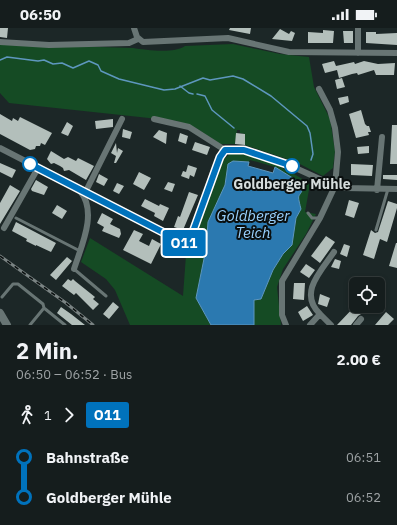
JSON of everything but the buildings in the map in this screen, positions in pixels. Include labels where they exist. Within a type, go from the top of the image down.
[{"type":"street","points":[[134,28],[138,39]]},
{"type":"street","points":[[358,28],[358,52]]},
{"type":"street","points":[[0,42],[49,44],[129,43],[138,39],[148,42],[228,38],[289,52],[397,53]]},
{"type":"street","points":[[284,324],[282,281],[320,218],[335,186],[338,152],[336,132],[330,110],[319,89]]},
{"type":"street","points":[[74,269],[87,225],[87,214],[82,191],[122,119]]},
{"type":"street","points":[[154,119],[189,127],[225,150],[239,150],[280,161],[335,186],[377,190],[397,189]]},
{"type":"street","points":[[377,190],[382,137]]},
{"type":"street","points":[[0,148],[178,242],[186,243],[191,237],[220,157],[225,150]]},
{"type":"street","points":[[4,228],[38,168]]},
{"type":"street","points":[[331,325],[311,303],[310,289],[315,279],[334,252]]},
{"type":"street","points":[[0,313],[7,325]]},
{"type":"street","points":[[310,325],[320,314]]},
{"type":"street","points":[[356,325],[361,319]]},
{"type":"lane","points":[[376,230],[388,189]]},
{"type":"lane","points":[[308,213],[312,218],[320,218]]},
{"type":"lane","points":[[16,218],[80,251]]},
{"type":"lane","points":[[74,269],[106,296]]},
{"type":"lane","points":[[2,296],[16,283],[43,304],[44,308],[65,325]]},
{"type":"lane","points":[[30,325],[44,308]]},
{"type":"green space","points":[[0,44],[133,48],[167,51],[185,46],[233,44],[280,54],[309,57],[314,87],[330,119],[335,151],[333,168],[323,176],[296,162],[245,145],[245,134],[240,133],[240,130],[237,130],[235,144],[220,144],[196,128],[177,121],[9,103],[0,93]]},
{"type":"green space","points":[[231,153],[263,159],[283,168],[310,184],[305,212],[316,214],[306,234],[283,269],[277,287],[281,325],[254,325],[254,300],[261,299],[273,270],[283,254],[292,245],[296,218],[301,209],[299,196],[304,185],[275,167],[250,160],[249,162],[242,161],[228,164],[225,185],[208,222],[206,249],[196,298],[211,325],[130,325],[115,290],[106,279],[81,262],[90,238],[183,296],[186,255],[195,239],[224,159]]},
{"type":"water","name":"Goldberger Teich","points":[[233,161],[249,162],[248,166],[273,173],[275,167],[304,185],[299,196],[301,209],[296,218],[292,245],[283,254],[273,270],[261,299],[254,300],[254,325],[211,325],[196,298],[206,249],[208,222],[225,185],[228,164]]},
{"type":"waterway","points":[[0,60],[7,57],[38,61],[44,60],[53,64],[62,63],[73,68],[89,61],[98,65],[101,71],[119,79],[164,90],[175,89],[203,78],[210,80],[233,76],[243,79],[271,96],[307,126],[310,133],[313,154],[311,160]]},
{"type":"waterway","points":[[180,86],[189,93],[193,94]]},
{"type":"waterway","points":[[197,94],[205,96],[212,110],[234,128]]},
{"type":"railway","points":[[0,256],[66,303],[93,325]]},
{"type":"bus line","name":"O11","points":[[30,164],[178,242],[184,243],[186,243],[191,237],[220,157],[225,150],[244,150],[272,158],[292,166]]},
{"type":"place","name":"Goldberger Mühle","points":[[292,166]]}]
